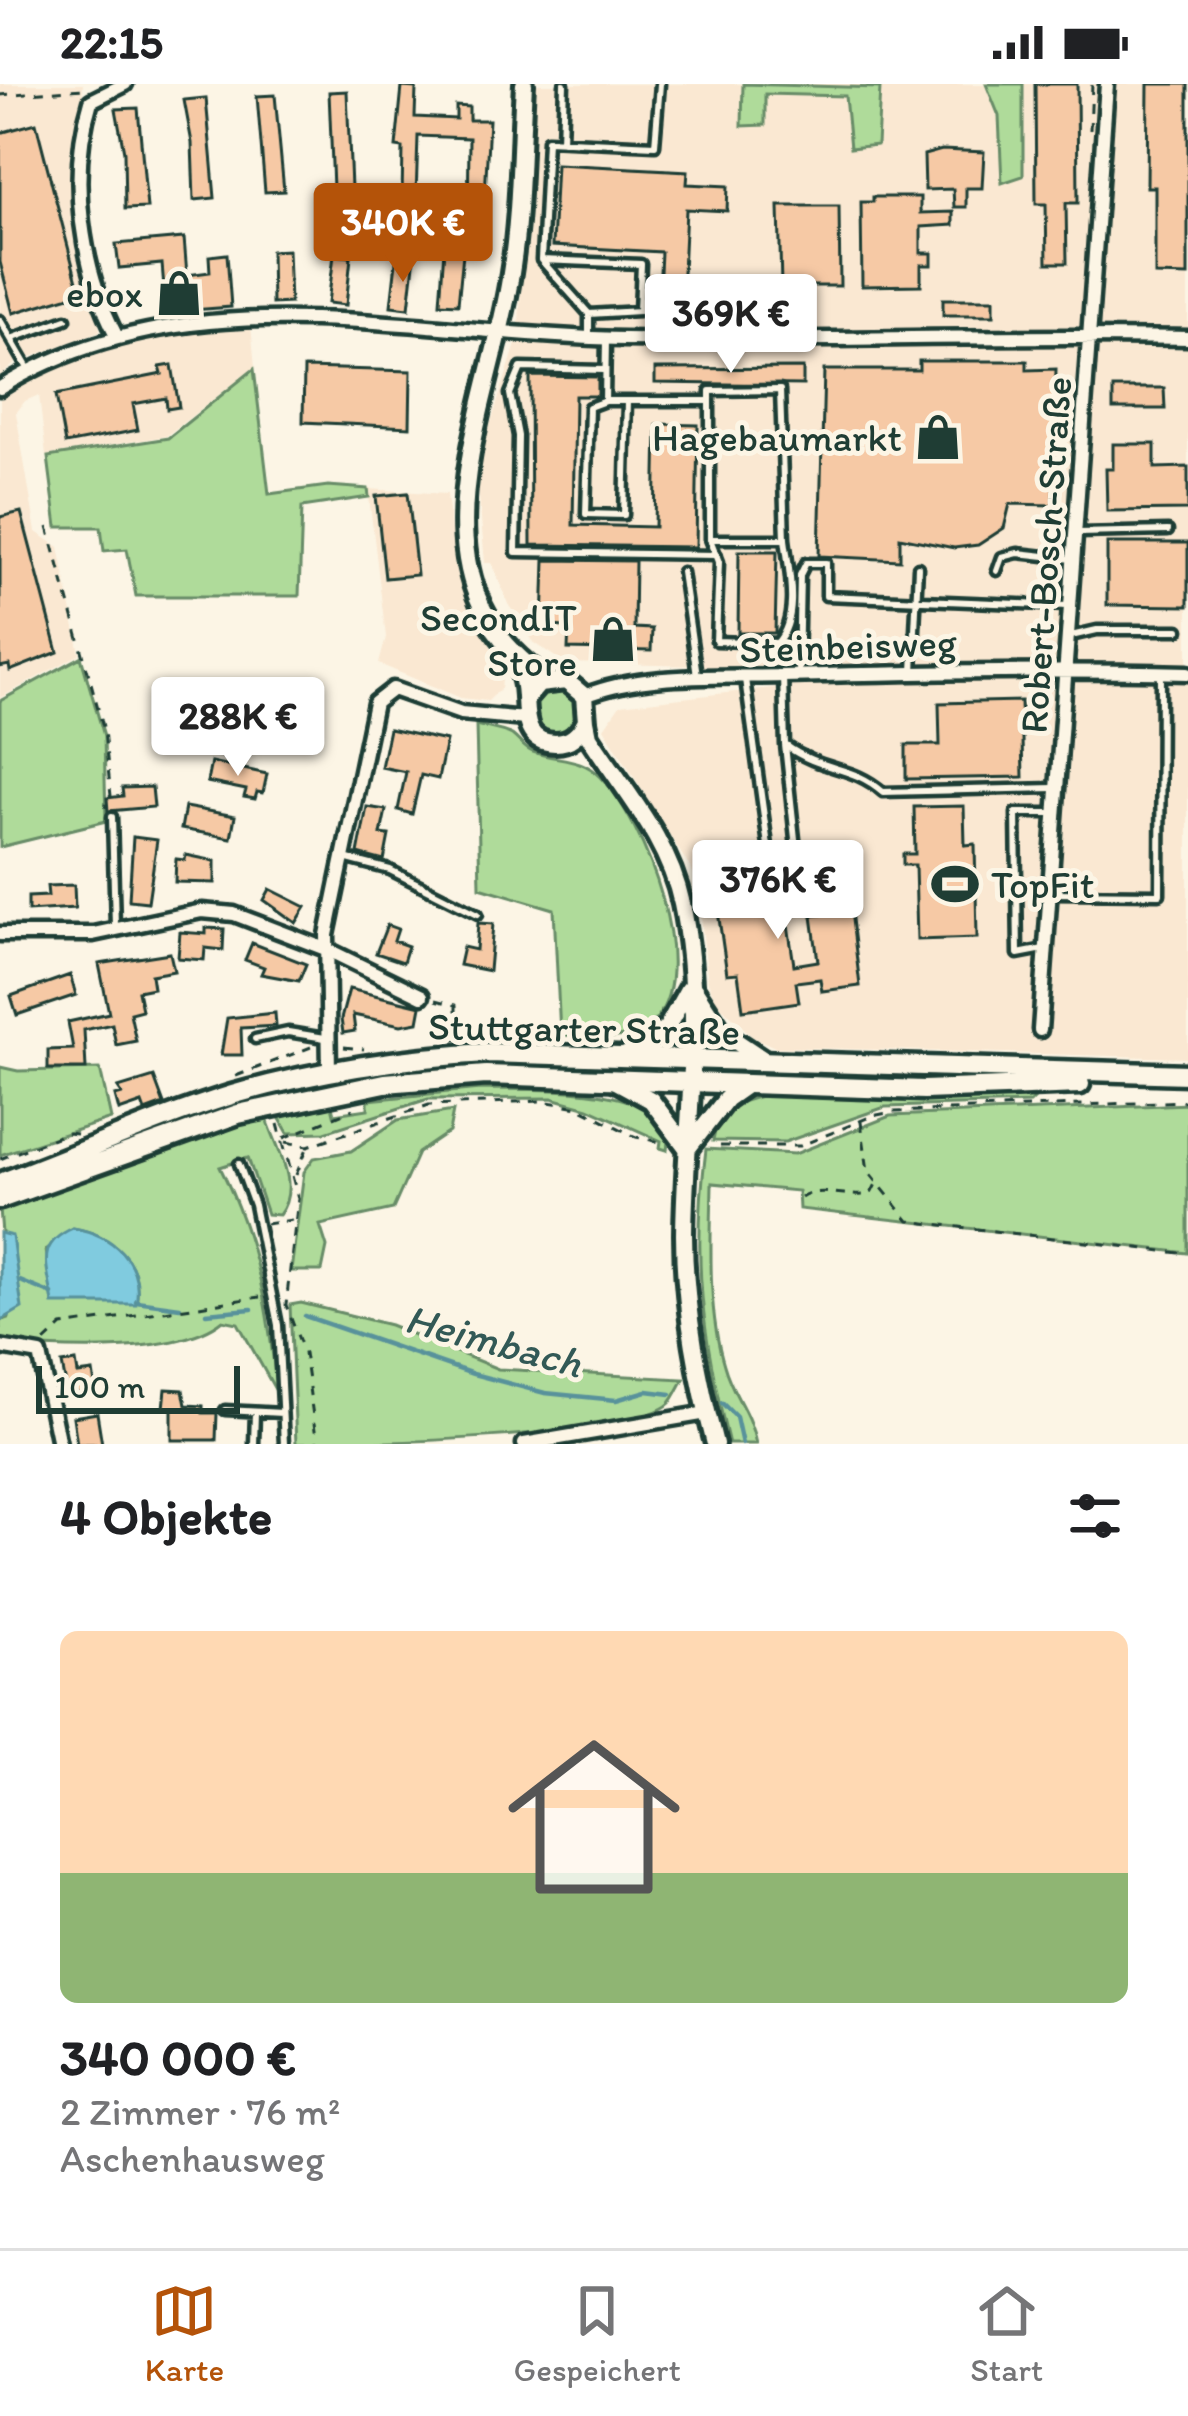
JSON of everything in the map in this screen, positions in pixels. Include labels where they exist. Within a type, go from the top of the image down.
[{"type":"main road","name":"Stuttgarter Straße","points":[[0,1184],[214,1102],[329,1072],[486,1053],[1188,1077]]},
{"type":"main road","name":"Stuttgarter Straße","points":[[0,1198],[151,1142],[331,1091],[486,1076],[615,1081],[691,1090],[746,1085],[923,1090],[1188,1077]]},
{"type":"street","points":[[524,84],[516,247],[501,332],[466,469],[462,508],[466,559],[474,587],[510,647],[526,699],[525,719],[540,739],[608,766]]},
{"type":"street","name":"Robert-Bosch-Straße","points":[[1040,1030],[1107,84]]},
{"type":"street","points":[[117,338],[102,309],[80,211],[85,121],[91,101],[121,85]]},
{"type":"street","points":[[0,388],[29,370],[117,338],[164,328],[306,319],[606,338],[1188,338]]},
{"type":"street","points":[[510,647],[548,680],[571,684],[584,696],[586,721],[608,766],[646,816],[682,903],[691,983],[692,1060],[685,1269],[692,1339],[715,1444]]},
{"type":"street","name":"Steinbeisweg","points":[[584,696],[615,684],[744,677],[913,671],[1188,673]]},
{"type":"street","points":[[526,699],[548,680]]},
{"type":"street","points":[[329,1072],[322,1041],[340,857],[370,719],[380,694],[393,688],[461,713],[525,719]]},
{"type":"street","points":[[556,743],[574,737],[586,721]]},
{"type":"street","points":[[0,934],[57,936],[202,911],[234,914],[328,950],[422,996]]},
{"type":"street","points":[[623,1057],[666,1029],[691,983]]},
{"type":"street","points":[[691,983],[722,1032],[770,1064]]},
{"type":"street","points":[[615,1081],[651,1100],[688,1143]]},
{"type":"street","points":[[688,1143],[726,1099],[746,1085]]},
{"type":"street","points":[[0,1347],[40,1354],[58,1444]]},
{"type":"street","points":[[524,1444],[707,1413]]},
{"type":"lane","points":[[562,141],[564,84]]},
{"type":"lane","points":[[589,337],[589,314],[541,260],[547,140],[655,145],[660,84]]},
{"type":"lane","points":[[541,260],[641,264],[639,311],[589,314]]},
{"type":"lane","points":[[0,320],[29,370]]},
{"type":"lane","points":[[11,339],[66,320]]},
{"type":"lane","points":[[605,401],[606,338]]},
{"type":"lane","points":[[605,370],[521,368],[510,394],[518,436],[517,552],[717,555]]},
{"type":"lane","points":[[780,390],[784,539],[791,586],[787,632],[777,643],[716,641],[717,555],[710,539],[710,391],[780,390]]},
{"type":"lane","points":[[627,401],[623,515],[586,514],[590,407],[605,401],[627,401],[710,401]]},
{"type":"lane","points":[[1078,532],[1168,531]]},
{"type":"lane","points":[[710,539],[784,539]]},
{"type":"lane","points":[[997,571],[1002,556],[1018,553],[1076,560]]},
{"type":"lane","points":[[798,867],[785,745],[800,575],[806,563],[826,563],[826,596],[918,596],[933,602],[1071,606]]},
{"type":"lane","points":[[913,671],[918,567]]},
{"type":"lane","points":[[682,572],[698,680]]},
{"type":"lane","points":[[1068,636],[1179,630]]},
{"type":"lane","points":[[1051,893],[1160,894],[1161,672]]},
{"type":"lane","points":[[744,677],[770,854]]},
{"type":"lane","points":[[785,745],[812,764],[862,773],[884,792],[1058,788]]},
{"type":"lane","points":[[1047,946],[1037,953],[1018,953],[1016,813],[1055,813]]},
{"type":"lane","points":[[112,817],[116,929]]},
{"type":"lane","points":[[340,857],[390,870],[478,914]]},
{"type":"lane","points":[[255,1040],[288,1032],[322,1041]]},
{"type":"lane","points":[[239,1164],[273,1292],[283,1441]]},
{"type":"lane","points":[[225,1410],[282,1413]]},
{"type":"lane","points":[[254,1444],[255,1412]]},
{"type":"path","points":[[0,95],[121,85]]},
{"type":"path","points":[[48,527],[104,730],[111,796],[106,798],[106,812],[112,817]]},
{"type":"path","points":[[422,996],[456,1005],[456,1048]]},
{"type":"path","points":[[223,1084],[262,1062],[322,1041]]},
{"type":"path","points":[[285,1140],[308,1146],[429,1105],[521,1101],[578,1107],[636,1137],[660,1142]]},
{"type":"path","points":[[720,1146],[800,1146],[861,1120],[906,1112],[1188,1101]]},
{"type":"path","points":[[285,1140],[353,1109]]},
{"type":"path","points":[[861,1120],[865,1162],[910,1221],[1188,1253]]},
{"type":"path","points":[[278,1124],[296,1177],[286,1305],[304,1353],[317,1444]]},
{"type":"path","points":[[296,1177],[308,1146]]},
{"type":"path","points":[[801,1198],[820,1192],[871,1194],[877,1182]]},
{"type":"path","points":[[258,1225],[296,1220]]},
{"type":"path","points":[[34,1351],[62,1325],[136,1312],[248,1302],[273,1292]]},
{"type":"shaded area","points":[[0,84],[83,84],[79,215],[100,331],[17,362],[0,376]]},
{"type":"shaded area","points":[[534,84],[1188,84],[1188,1058],[775,1047],[753,1037],[716,1001],[708,982],[697,879],[604,728],[620,705],[798,685],[799,671],[704,673],[703,666],[564,663],[532,641],[508,604],[492,563],[485,563],[478,486],[486,438],[518,338]]},
{"type":"shaded area","points":[[251,325],[255,367],[166,436],[46,456],[39,395],[25,401],[16,413],[36,532],[59,547],[80,654],[0,698],[0,399],[18,386],[114,344],[190,329]]},
{"type":"shaded area","points":[[368,489],[447,494],[455,567],[503,673],[501,688],[488,701],[461,698],[379,664],[386,637]]},
{"type":"green space","points":[[743,84],[880,88],[877,145],[850,148],[845,96],[765,94],[765,125],[742,126]]},
{"type":"green space","points":[[986,84],[1023,84],[1023,176],[1002,183],[999,116]]},
{"type":"green space","points":[[254,369],[269,494],[328,486],[368,489],[369,497],[302,507],[299,596],[136,596],[127,549],[104,551],[101,527],[57,527],[48,457],[168,438]]},
{"type":"green space","points":[[81,657],[104,736],[106,821],[0,847],[0,701]]},
{"type":"green space","points":[[555,688],[572,695],[579,712],[572,729],[555,736],[538,729],[531,712],[538,695]]},
{"type":"green space","points":[[476,725],[512,735],[533,752],[593,770],[635,827],[662,898],[672,971],[666,1001],[643,1031],[621,1037],[560,1035],[554,909],[480,887]]},
{"type":"green space","points":[[0,1067],[18,1071],[100,1069],[111,1119],[0,1155]]},
{"type":"green space","points":[[480,1089],[561,1090],[625,1100],[649,1111],[664,1127],[667,1150],[660,1148],[661,1141],[588,1108],[552,1098],[428,1099],[325,1132],[288,1133],[279,1117],[332,1106],[334,1114],[368,1109],[368,1100]]},
{"type":"green space","points":[[1029,1093],[1035,1098],[1030,1103],[885,1107],[785,1142],[713,1141],[717,1121],[731,1105],[764,1095],[882,1099]]},
{"type":"green space","points":[[1188,1104],[1188,1253],[799,1209],[798,1191],[712,1183],[715,1321],[727,1376],[756,1444],[729,1444],[702,1298],[700,1227],[706,1149],[795,1154],[890,1116]]},
{"type":"green space","points":[[453,1111],[449,1132],[418,1153],[393,1209],[320,1225],[327,1247],[322,1271],[291,1271],[304,1172],[314,1158],[351,1151],[398,1120]]},
{"type":"green space","points":[[266,1116],[288,1179],[279,1215],[267,1214],[248,1158],[220,1167],[259,1277],[277,1393],[238,1323],[223,1320],[203,1332],[148,1345],[0,1344],[0,1321],[9,1318],[0,1209]],"holes":[[[73,1228],[112,1244],[130,1263],[136,1303],[53,1303],[46,1250]]]},
{"type":"green space","points":[[301,1303],[390,1325],[498,1369],[684,1379],[670,1403],[646,1415],[605,1424],[492,1437],[296,1444],[290,1305]]},
{"type":"water","points":[[73,1228],[100,1236],[122,1252],[135,1275],[136,1304],[53,1304],[48,1250]]},
{"type":"water","points":[[0,1233],[12,1236],[22,1308],[0,1321]]},
{"type":"building","points":[[1035,84],[1077,84],[1078,203],[1066,203],[1067,263],[1047,263],[1046,204],[1036,204]]},
{"type":"building","points":[[1148,84],[1188,84],[1188,276],[1155,275],[1155,187],[1147,187]]},
{"type":"building","points":[[402,87],[416,88],[415,117],[456,119],[456,106],[469,107],[469,120],[489,120],[483,233],[468,232],[469,138],[418,136],[416,197],[402,197],[403,148],[396,147]]},
{"type":"building","points":[[347,91],[351,188],[333,188],[329,92]]},
{"type":"building","points":[[275,95],[284,191],[265,192],[257,96]]},
{"type":"building","points":[[206,98],[215,198],[194,200],[192,143],[184,100]]},
{"type":"building","points":[[138,108],[147,208],[125,209],[124,152],[116,109]]},
{"type":"building","points":[[36,123],[80,293],[13,313],[0,262],[0,133]]},
{"type":"building","points":[[942,150],[984,152],[982,188],[966,188],[966,207],[954,207],[953,189],[925,190],[924,155]]},
{"type":"building","points":[[556,164],[688,171],[687,184],[728,186],[727,211],[686,209],[681,314],[658,313],[661,252],[552,246]]},
{"type":"building","points":[[873,197],[920,197],[920,213],[953,212],[953,225],[921,227],[921,253],[932,253],[932,265],[921,265],[921,285],[862,286],[861,202],[873,202]]},
{"type":"building","points":[[779,206],[839,206],[840,286],[781,286]]},
{"type":"building","points":[[446,222],[466,223],[458,304],[440,303]]},
{"type":"building","points":[[184,238],[187,275],[210,272],[209,256],[227,254],[231,307],[166,312],[162,264],[119,268],[116,244]]},
{"type":"building","points":[[288,250],[290,303],[272,304],[271,251]]},
{"type":"building","points":[[334,255],[351,257],[346,305],[328,303]]},
{"type":"building","points":[[396,262],[414,264],[409,308],[391,306]]},
{"type":"building","points":[[943,299],[994,299],[994,315],[943,315]]},
{"type":"building","name":"Hagebaumarkt","points":[[919,361],[1027,361],[1027,370],[1056,369],[1053,505],[1010,504],[1004,528],[978,545],[954,548],[900,537],[900,560],[819,556],[824,370],[919,370]]},
{"type":"building","points":[[172,365],[179,407],[167,409],[166,398],[133,404],[138,430],[65,444],[56,395],[162,374],[160,367]]},
{"type":"building","points":[[304,368],[411,371],[410,427],[303,422]]},
{"type":"building","points":[[803,368],[803,385],[655,383],[655,369]]},
{"type":"building","points":[[530,376],[598,377],[598,396],[575,396],[573,525],[655,527],[657,424],[698,425],[696,547],[531,545]]},
{"type":"building","points":[[1113,388],[1164,388],[1165,409],[1113,409]]},
{"type":"building","points":[[1113,444],[1155,444],[1155,468],[1188,467],[1188,510],[1107,511],[1106,469],[1113,469]]},
{"type":"building","points":[[408,493],[417,575],[385,578],[376,496]]},
{"type":"building","points":[[21,512],[58,652],[10,671],[9,665],[0,667],[0,517]]},
{"type":"building","points":[[1107,543],[1188,543],[1188,606],[1107,605]]},
{"type":"building","points":[[739,551],[777,551],[775,633],[738,633]]},
{"type":"building","points":[[545,560],[635,561],[634,628],[652,629],[651,651],[568,649],[569,627],[543,626]]},
{"type":"building","points":[[1021,701],[1023,777],[906,779],[906,745],[940,745],[939,703]]},
{"type":"building","points":[[255,711],[282,712],[282,731],[238,730],[239,717],[255,718]]},
{"type":"building","points":[[389,729],[446,741],[438,779],[421,775],[412,814],[398,810],[406,772],[381,767]]},
{"type":"building","points":[[211,762],[267,774],[263,793],[257,792],[255,799],[244,797],[246,790],[207,782]]},
{"type":"building","points":[[152,787],[154,807],[108,811],[107,798],[123,796],[122,788]]},
{"type":"building","points":[[964,806],[965,845],[975,844],[977,938],[917,940],[915,865],[903,865],[903,854],[915,854],[914,807]]},
{"type":"building","points":[[185,807],[235,816],[231,838],[181,829]]},
{"type":"building","points":[[367,807],[386,810],[381,834],[389,835],[384,861],[358,854]]},
{"type":"building","points":[[133,837],[157,840],[148,902],[129,900]]},
{"type":"building","points":[[186,855],[215,861],[215,883],[175,882],[176,859],[185,860]]},
{"type":"building","points":[[735,867],[736,877],[780,871],[794,965],[818,961],[812,916],[851,911],[860,986],[822,991],[820,979],[796,982],[799,1002],[743,1010],[738,973],[727,974],[712,870]]},
{"type":"building","points":[[74,885],[75,908],[28,911],[28,897],[48,896],[47,886]]},
{"type":"building","points":[[270,889],[306,907],[296,923],[264,900]]},
{"type":"building","points":[[478,923],[493,924],[489,971],[459,965],[463,947],[476,950]]},
{"type":"building","points":[[387,925],[398,929],[394,941],[408,946],[403,962],[376,953]]},
{"type":"building","points":[[206,928],[224,929],[223,950],[205,948],[204,960],[178,958],[180,932],[206,934]]},
{"type":"building","points":[[252,943],[306,964],[299,981],[261,974],[264,967],[245,960]]},
{"type":"building","points":[[170,953],[174,971],[151,975],[153,988],[138,991],[142,1010],[130,1013],[136,1041],[116,1045],[112,1024],[84,1030],[86,1069],[48,1069],[48,1050],[73,1049],[68,1022],[109,1013],[99,964]]},
{"type":"building","points":[[70,975],[76,995],[17,1015],[11,996]]},
{"type":"building","points":[[349,989],[421,1006],[418,1022],[401,1025],[353,1015],[355,1031],[343,1033],[341,1019]]},
{"type":"building","points":[[275,1013],[276,1026],[241,1028],[242,1055],[221,1055],[227,1018]]},
{"type":"building","points":[[154,1077],[164,1104],[145,1111],[142,1103],[119,1111],[115,1096],[122,1094],[118,1088]]},
{"type":"building","points":[[76,1362],[78,1374],[93,1372],[96,1391],[68,1396],[62,1364]]},
{"type":"building","points":[[166,1389],[183,1390],[186,1405],[217,1413],[216,1440],[172,1440],[172,1409],[164,1408]]},
{"type":"building","points":[[97,1413],[102,1444],[77,1444],[73,1417]]},
{"type":"waterway","name":"Heimbach","points":[[20,1281],[52,1294]]},
{"type":"waterway","name":"Heimbach","points":[[136,1301],[180,1307]]},
{"type":"waterway","name":"Heimbach","points":[[206,1313],[252,1309]]},
{"type":"waterway","name":"Heimbach","points":[[305,1316],[473,1374],[545,1393],[616,1400],[647,1391],[671,1394]]},
{"type":"waterway","name":"Heimbach","points":[[722,1403],[736,1417],[742,1444]]},
{"type":"place","name":"ebox","points":[[179,293]]},
{"type":"place","name":"Hagebaumarkt","points":[[938,437]]},
{"type":"place","name":"SecondIT Store","points":[[613,639]]},
{"type":"place","name":"TopFit","points":[[955,884]]}]
